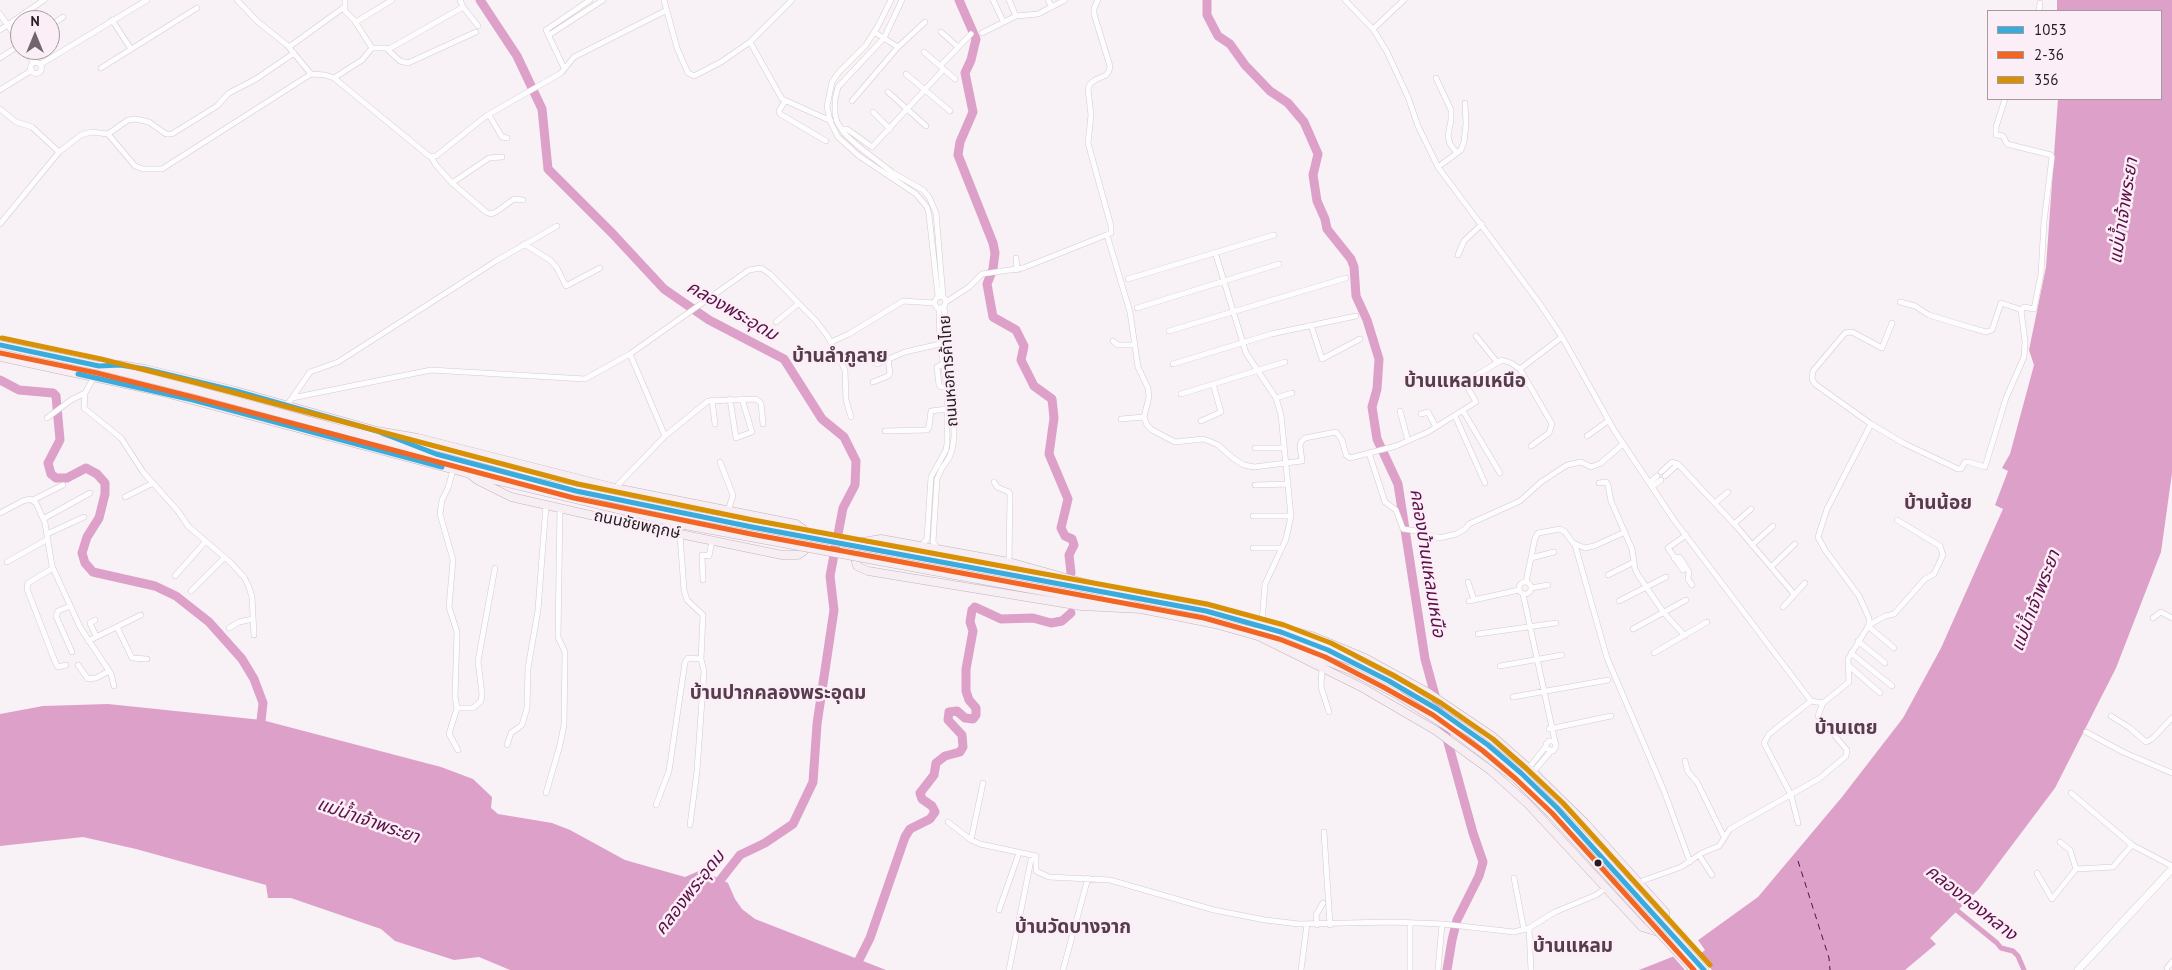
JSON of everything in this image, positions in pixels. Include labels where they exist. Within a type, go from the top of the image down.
[{"type":"main road","name":"ถนนชัยพฤกษ์","points":[[0,345],[100,366],[228,398],[560,488],[686,514],[1206,611],[1250,622],[1328,650],[1408,691],[1471,733],[1522,773],[1589,842],[1668,935]]},
{"type":"main road","name":"ถนนชัยพฤกษ์","points":[[0,357],[193,400],[453,470],[685,525],[1140,609],[1215,624],[1258,636],[1330,661],[1398,695],[1451,728],[1516,780],[1668,935]]},
{"type":"main road","name":"ถนนชัยพฤกษ์","points":[[100,366],[120,364],[289,401],[377,430],[418,438],[616,488],[800,526],[808,537],[808,546],[798,555],[787,556],[712,541],[512,497],[477,480],[470,474]]},
{"type":"main road","points":[[377,430],[436,454]]},
{"type":"main road","points":[[1140,609],[1081,606],[868,571],[857,566],[854,559],[857,547],[871,540],[880,539],[1009,562],[1142,599]]},
{"type":"main road","name":"ถนนชัยพฤกษ์","points":[[1250,622],[1262,623],[1324,641],[1395,673],[1454,709],[1492,736],[1558,795],[1639,882],[1665,912],[1665,923],[1655,931],[1642,927],[1541,817],[1503,781],[1460,747],[1363,688],[1258,636]]},
{"type":"main road","points":[[1541,817],[1536,808],[1537,796],[1548,790],[1558,795]]},
{"type":"main road","points":[[1668,935],[1694,970]]},
{"type":"main road","points":[[1668,935],[1704,970]]},
{"type":"street","points":[[0,30],[44,0]]},
{"type":"street","points":[[32,60],[34,63],[41,64],[146,0]]},
{"type":"street","points":[[238,0],[258,22],[289,47],[311,74]]},
{"type":"street","points":[[289,47],[343,8],[345,0]]},
{"type":"street","points":[[356,22],[392,0]]},
{"type":"street","points":[[334,78],[362,60],[372,48],[388,49],[400,60],[408,63],[477,29],[460,0]]},
{"type":"street","points":[[564,68],[546,30],[590,0]]},
{"type":"street","points":[[548,35],[603,0]]},
{"type":"street","points":[[664,0],[677,48],[688,73],[694,76],[721,62],[750,42],[792,0]]},
{"type":"street","points":[[830,121],[827,106],[832,82],[839,72],[866,45],[890,0]]},
{"type":"street","points":[[750,42],[785,101],[830,121],[837,122],[835,99],[838,87],[884,38],[902,0]]},
{"type":"street","points":[[993,0],[1003,21]]},
{"type":"street","points":[[1009,0],[1016,16]]},
{"type":"street","points":[[1048,0],[1052,7]]},
{"type":"street","points":[[982,33],[1003,21],[1016,16],[1038,14],[1065,0]]},
{"type":"street","points":[[942,302],[970,287],[982,274],[1017,270],[1111,233],[1112,226],[1088,143],[1091,115],[1088,89],[1090,84],[1109,72],[1110,66],[1094,14],[1094,8],[1098,0]]},
{"type":"street","points":[[1345,0],[1373,29],[1387,52],[1418,126],[1438,167],[1540,304],[1562,337],[1608,421],[1623,444],[1686,535],[1811,701],[1823,703]]},
{"type":"street","points":[[1373,29],[1404,0]]},
{"type":"street","points":[[2039,10],[2040,3]]},
{"type":"street","points":[[388,49],[463,7]]},
{"type":"street","points":[[101,68],[196,8]]},
{"type":"street","points":[[343,8],[356,22],[372,48]]},
{"type":"street","points":[[431,157],[441,154],[488,115],[560,73],[574,57],[667,10]]},
{"type":"street","points":[[0,14],[10,29]]},
{"type":"street","points":[[112,20],[130,49]]},
{"type":"street","points":[[852,101],[898,47],[925,22]]},
{"type":"street","points":[[874,32],[898,47]]},
{"type":"street","points":[[941,32],[958,47]]},
{"type":"street","points":[[866,153],[926,89],[958,47],[971,34]]},
{"type":"street","points":[[924,52],[955,79]]},
{"type":"street","points":[[0,223],[59,152],[81,135],[91,132],[108,134],[128,120],[136,119],[149,122],[166,134],[172,134],[217,106],[229,94],[256,79],[294,53]]},
{"type":"street","points":[[32,70],[31,67],[34,63]]},
{"type":"street","points":[[32,70],[34,73],[42,70],[41,64]]},
{"type":"street","points":[[0,90],[32,70]]},
{"type":"street","points":[[108,134],[135,166],[143,169],[162,169],[311,74],[325,75],[334,78],[431,157],[436,166],[479,208],[491,214],[514,199],[523,200]]},
{"type":"street","points":[[906,74],[950,111]]},
{"type":"street","points":[[1436,78],[1451,110],[1452,120],[1448,136],[1450,144],[1457,153]]},
{"type":"street","points":[[888,92],[926,126]]},
{"type":"street","points":[[2005,100],[1996,127],[1996,134],[2002,136],[2007,144],[2051,155],[2052,157],[2044,222],[2041,274],[2034,308],[2024,307],[2022,310]]},
{"type":"street","points":[[785,101],[779,111],[780,114],[826,141]]},
{"type":"street","points":[[1438,167],[1461,150],[1466,132],[1465,103]]},
{"type":"street","points":[[0,109],[16,122],[32,127],[59,152]]},
{"type":"street","points":[[872,112],[890,129]]},
{"type":"street","points":[[488,115],[502,137],[506,138]]},
{"type":"street","name":"ถนนหอการค้าไทย","points":[[830,121],[838,137],[859,156],[923,200],[929,215],[953,381],[954,437],[952,450],[937,479],[927,539],[920,546]]},
{"type":"street","name":"ถนนหอการค้าไทย","points":[[837,122],[866,153],[893,173],[923,190],[929,197],[936,213],[942,302],[940,344],[947,387],[946,450],[931,477],[933,542],[939,550]]},
{"type":"street","points":[[842,128],[847,129],[872,147]]},
{"type":"street","points":[[452,183],[489,158],[502,157]]},
{"type":"street","points":[[1458,255],[1464,241],[1482,224]]},
{"type":"street","points":[[289,401],[310,372],[338,362],[524,244],[557,226]]},
{"type":"street","points":[[1107,235],[1130,312],[1138,367],[1149,393],[1144,416],[1152,430],[1175,442],[1203,439],[1218,445],[1234,459],[1249,466],[1286,464],[1302,461],[1300,446],[1305,438],[1336,432],[1340,437],[1348,458],[1355,458],[1408,440],[1436,427],[1463,411],[1476,402],[1468,388],[1468,382],[1497,362],[1506,361],[1520,369],[1552,424],[1549,433],[1531,446]]},
{"type":"street","points":[[1128,279],[1274,235]]},
{"type":"street","points":[[524,244],[550,260],[557,268],[566,286],[600,268]]},
{"type":"street","points":[[1215,252],[1241,342],[1252,365],[1276,398],[1284,448],[1291,516],[1281,548],[1265,584],[1262,623]]},
{"type":"street","points":[[1016,258],[1017,270]]},
{"type":"street","points":[[1137,308],[1279,264]]},
{"type":"street","points":[[289,401],[432,370],[586,379],[630,354],[681,316],[749,270],[761,268],[770,274],[816,322],[831,342],[845,370],[846,400],[851,417]]},
{"type":"street","points":[[1168,331],[1346,278]]},
{"type":"street","name":"ถนนหอการค้าไทย","points":[[831,342],[849,334],[903,301],[942,302]]},
{"type":"street","points":[[1900,302],[1915,306],[1929,314],[1986,332],[1992,330],[2001,303],[2022,310]]},
{"type":"street","points":[[776,322],[798,304]]},
{"type":"street","points":[[1892,323],[1882,348],[1852,332],[1845,333],[1812,373],[1812,379],[1815,384],[1871,424],[1903,443],[1958,469],[1962,469],[1965,462],[1985,466],[2006,398],[2024,358],[2022,310]]},
{"type":"street","points":[[1173,364],[1271,334],[1356,316]]},
{"type":"street","points":[[1311,326],[1322,359],[1360,339]]},
{"type":"street","points":[[1476,336],[1497,362]]},
{"type":"street","points":[[1520,369],[1562,337]]},
{"type":"street","points":[[1113,341],[1118,345],[1135,345]]},
{"type":"street","points":[[877,364],[906,352],[940,344]]},
{"type":"street","points":[[630,354],[665,436]]},
{"type":"street","points":[[873,382],[888,376],[890,373],[888,359]]},
{"type":"street","points":[[1181,394],[1285,362]]},
{"type":"street","points":[[94,377],[85,393],[83,404],[88,413],[121,438],[152,483],[178,511],[188,526],[238,570],[249,587],[254,635]]},
{"type":"street","points":[[1201,421],[1221,412],[1213,384]]},
{"type":"street","points":[[1276,398],[1292,392]]},
{"type":"street","points":[[47,418],[76,396],[85,393]]},
{"type":"street","points":[[616,488],[665,436],[712,400],[756,399],[761,403],[763,424]]},
{"type":"street","points":[[712,400],[715,424]]},
{"type":"street","points":[[730,400],[736,438],[752,432],[742,400]]},
{"type":"street","points":[[885,431],[924,431],[929,427],[931,411],[947,409]]},
{"type":"street","points":[[1400,411],[1408,440]]},
{"type":"street","points":[[1463,411],[1500,473]]},
{"type":"street","points":[[1421,414],[1428,412],[1436,427]]},
{"type":"street","points":[[1121,419],[1144,416]]},
{"type":"street","points":[[1455,416],[1485,483]]},
{"type":"street","points":[[1587,436],[1608,421]]},
{"type":"street","points":[[1871,424],[1827,509],[1818,537],[1825,550],[1859,596],[1866,609],[1868,626],[1894,648]]},
{"type":"street","points":[[1369,453],[1385,502],[1396,510],[1406,530],[1438,538],[1456,534],[1465,529],[1469,524],[1520,501],[1541,482],[1567,466],[1581,462],[1592,467],[1601,463],[1623,444]]},
{"type":"street","points":[[1255,448],[1284,448]]},
{"type":"street","points":[[720,462],[732,494],[728,512]]},
{"type":"street","points":[[1651,485],[1676,462],[1734,524],[1794,594]]},
{"type":"street","points":[[453,470],[448,488],[442,500],[440,514],[453,560],[449,607],[457,632],[455,697],[457,708],[449,734],[458,750]]},
{"type":"street","points":[[994,482],[997,487],[1009,492],[1010,495],[1009,562]]},
{"type":"street","points":[[1599,483],[1606,482],[1608,485],[1611,501],[1632,549],[1638,575],[1664,613],[1685,636]]},
{"type":"street","points":[[124,496],[152,483]]},
{"type":"street","points":[[1255,485],[1288,484]]},
{"type":"street","points":[[0,513],[23,501],[33,500],[63,485]]},
{"type":"street","points":[[1715,503],[1728,492]]},
{"type":"street","points":[[43,519],[90,493]]},
{"type":"street","points":[[33,500],[43,519],[53,568],[80,627],[109,671],[114,686]]},
{"type":"street","points":[[507,745],[513,730],[522,724],[527,708],[528,668],[538,610],[546,505]]},
{"type":"street","points":[[546,793],[560,746],[564,725],[565,652],[558,637],[560,508]]},
{"type":"street","points":[[1734,524],[1751,509]]},
{"type":"street","points":[[1254,516],[1291,516]]},
{"type":"street","points":[[7,562],[84,517]]},
{"type":"street","points":[[1639,882],[1678,869],[1699,855],[1719,846],[1730,829],[1820,778],[1847,754],[1845,747],[1818,716],[1823,703],[1849,682],[1848,664],[1851,654],[1868,626],[1883,617],[1894,614],[1925,579],[1934,574],[1943,555],[1940,546],[1897,520]]},
{"type":"street","points":[[1752,545],[1773,526]]},
{"type":"street","points":[[1530,588],[1526,582],[1535,538],[1544,531],[1560,529],[1565,532],[1575,545],[1607,658],[1664,791],[1690,862]]},
{"type":"street","points":[[1575,545],[1585,548],[1594,546],[1624,532]]},
{"type":"street","points":[[680,534],[682,577],[686,597],[703,615],[700,659],[704,672],[690,825]]},
{"type":"street","points":[[1683,570],[1668,548],[1686,535]]},
{"type":"street","points":[[703,580],[702,555],[709,556],[712,541]]},
{"type":"street","points":[[175,576],[205,542]]},
{"type":"street","points":[[1770,567],[1795,544]]},
{"type":"street","points":[[1253,548],[1281,548]]},
{"type":"street","points":[[1531,558],[1554,552]]},
{"type":"street","points":[[1674,558],[1679,557],[1685,565],[1689,572],[1688,579],[1692,585]]},
{"type":"street","points":[[191,591],[224,558]]},
{"type":"street","points":[[1608,575],[1634,562]]},
{"type":"street","points":[[53,568],[28,583],[27,589],[56,664],[58,667],[66,665]]},
{"type":"street","points":[[457,708],[473,708],[481,701],[482,694],[478,661],[495,568]]},
{"type":"street","points":[[1619,601],[1648,588],[1666,577]]},
{"type":"street","points":[[1468,582],[1471,601],[1529,592],[1530,588],[1548,585]]},
{"type":"street","points":[[1526,582],[1520,584],[1521,592],[1531,628],[1556,744],[1555,750],[1551,751],[1531,770]]},
{"type":"street","points":[[1783,607],[1805,583]]},
{"type":"street","points":[[1633,629],[1686,600]]},
{"type":"street","points":[[70,606],[58,612],[56,616],[72,652]]},
{"type":"street","points":[[2153,618],[2161,612],[2172,618]]},
{"type":"street","points":[[88,641],[141,615]]},
{"type":"street","points":[[228,628],[253,618]]},
{"type":"street","points":[[80,627],[92,621],[96,636]]},
{"type":"street","points":[[1654,653],[1707,622]]},
{"type":"street","points":[[1478,634],[1556,623]]},
{"type":"street","points":[[117,627],[132,658],[147,659]]},
{"type":"street","points":[[1858,641],[1885,663]]},
{"type":"street","points":[[1851,654],[1892,686]]},
{"type":"street","points":[[1500,666],[1562,655]]},
{"type":"street","points":[[656,805],[669,771],[684,667],[688,658],[700,659]]},
{"type":"street","points":[[1848,664],[1880,693]]},
{"type":"street","points":[[78,665],[88,679],[96,678],[109,671]]},
{"type":"street","points":[[1321,667],[1321,686],[1329,712]]},
{"type":"street","points":[[1513,697],[1608,680]]},
{"type":"street","points":[[1798,823],[1791,795],[1764,743],[1769,734],[1811,701]]},
{"type":"street","points":[[1551,727],[1612,716]]},
{"type":"street","points":[[2110,716],[2130,728],[2146,742],[2152,739],[2172,718]]},
{"type":"street","points":[[1531,770],[1547,744],[1551,727]]},
{"type":"street","points":[[2086,732],[2123,752],[2172,773]]},
{"type":"street","points":[[1547,744],[1553,741],[1556,744]]},
{"type":"street","points":[[1547,744],[1551,751]]},
{"type":"street","points":[[1685,761],[1688,772],[1697,782],[1724,837]]},
{"type":"street","points":[[971,840],[983,783]]},
{"type":"street","points":[[2071,793],[2132,845],[2172,867],[2078,970]]},
{"type":"street","points":[[948,822],[971,840],[1036,856],[1036,871],[1049,877],[1110,880],[1236,915],[1307,924],[1330,925],[1393,922],[1462,925],[1501,931],[1527,929],[1555,912],[1596,895],[1606,888]]},
{"type":"street","points":[[1324,832],[1330,925]]},
{"type":"street","points":[[2060,842],[2070,850],[2076,869]]},
{"type":"street","points":[[2037,873],[2052,899],[2076,869],[2113,867],[2132,845]]},
{"type":"street","points":[[999,910],[1019,853]]},
{"type":"street","points":[[1009,970],[1032,855]]},
{"type":"street","points":[[1699,855],[1712,875]]},
{"type":"street","points":[[1062,970],[1088,878]]},
{"type":"street","points":[[1514,878],[1527,929],[1531,970]]},
{"type":"street","points":[[1317,925],[1316,915],[1322,903]]},
{"type":"street","points":[[1301,970],[1307,924]]},
{"type":"street","points":[[1410,924],[1410,970]]},
{"type":"street","points":[[1438,970],[1444,924]]},
{"type":"street","points":[[2168,968],[2172,962]]},
{"type":"water","name":"แม่น้ำเจ้าพระยา","points":[[2057,0],[2172,0],[2172,473],[2161,552],[2116,668],[2055,788],[1979,889],[1930,938],[1936,944],[1905,970],[1639,970],[1672,957],[1690,946],[1758,897],[1842,797],[1903,718],[1941,648],[2003,509],[1995,505],[2008,471],[2002,468],[2010,454],[2034,365],[2029,350],[2046,267],[2058,100],[2162,100],[2162,10],[2057,10]]},
{"type":"water","name":"แม่น้ำเจ้าพระยา","points":[[108,704],[262,720],[441,767],[473,779],[492,797],[491,808],[498,814],[552,823],[570,830],[625,860],[685,877],[701,870],[728,883],[742,909],[755,919],[886,970],[510,970],[479,957],[454,960],[395,941],[381,929],[291,898],[268,898],[266,885],[136,849],[83,837],[0,846],[0,714],[43,706]]},
{"type":"pier","points":[[1698,940],[1705,950],[1699,955],[1712,970],[1685,970],[1671,954]]},
{"type":"waterway","name":"คลองพระอุดม","points":[[480,0],[517,56],[542,109],[548,169],[612,233],[664,289],[709,320],[784,359],[822,419],[844,437],[856,461],[855,485],[843,508],[830,576],[834,610],[817,724],[813,782],[793,824],[765,843],[740,855],[714,888]]},
{"type":"waterway","points":[[959,0],[976,39],[971,60],[965,73],[973,112],[960,142],[958,155],[993,243],[995,253],[993,269],[987,284],[993,317],[1016,330],[1024,346],[1021,360],[1034,386],[1052,399],[1054,418],[1049,454],[1068,499],[1061,528],[1065,536],[1072,539],[1074,545],[1069,555],[1071,573]]},
{"type":"waterway","name":"คลองบ้านแหลมเหนือ","points":[[1207,0],[1207,15],[1218,36],[1230,44],[1245,65],[1270,91],[1288,103],[1304,122],[1318,154],[1313,175],[1317,201],[1327,229],[1351,259],[1354,267],[1356,296],[1367,320],[1379,359],[1377,389],[1372,407],[1377,439],[1398,484],[1425,659],[1473,833],[1483,862],[1479,876],[1457,920],[1447,970]]},
{"type":"waterway","points":[[0,380],[19,390],[53,393],[56,396],[60,440],[48,463],[51,474],[56,478],[67,478],[86,468],[97,474],[105,483],[105,494],[99,518],[87,537],[82,553],[85,563],[93,572],[155,586],[176,596],[209,622],[242,659],[254,679],[263,703],[260,730]]},
{"type":"waterway","points":[[854,970],[870,938],[905,837],[910,829],[930,819],[935,812],[932,806],[922,799],[920,793],[934,775],[936,763],[945,756],[960,752],[963,747],[962,735],[948,720],[949,712],[957,711],[965,718],[973,719],[976,715],[976,708],[969,700],[966,691],[966,669],[973,631],[970,622],[972,610],[975,607],[1001,619],[1033,618],[1051,623],[1062,621],[1071,613]]},
{"type":"waterway","name":"คลองทองหลาง","points":[[1954,908],[2001,948],[2013,951],[2018,956],[2024,970]]},
{"type":"ferry route","points":[[1798,861],[1829,958],[1830,970]]},
{"type":"transit line","name":"356","points":[[2,338],[101,359],[197,383],[578,484],[753,520],[1207,604],[1284,625],[1331,643],[1393,675],[1441,703],[1493,739],[1563,803],[1710,965]]},
{"type":"transit line","name":"1053","points":[[0,345],[99,366],[120,365],[145,369],[236,391],[377,431],[436,454],[576,491],[752,527],[1206,611],[1281,632],[1328,650],[1389,681],[1437,709],[1488,745],[1521,773],[1557,808],[1704,970]]},
{"type":"transit line","name":"2-36","points":[[0,353],[97,373],[193,397],[574,498],[751,534],[1204,618],[1279,639],[1325,657],[1385,688],[1433,715],[1483,751],[1552,813],[1694,970]]},
{"type":"transit line","name":"1053","points":[[78,374],[193,400],[442,467]]},
{"type":"district","name":"บ้านลำภูลาย","points":[[840,357]]},
{"type":"district","name":"บ้านแหลมเหนือ","points":[[1465,382]]},
{"type":"district","name":"บ้านน้อย","points":[[1938,504]]},
{"type":"district","name":"บ้านปากคลองพระอุดม","points":[[778,694]]},
{"type":"district","name":"บ้านเตย","points":[[1846,729]]},
{"type":"district","name":"บ้านวัดบางจาก","points":[[1073,928]]},
{"type":"district","name":"บ้านแหลม","points":[[1573,947]]}]
